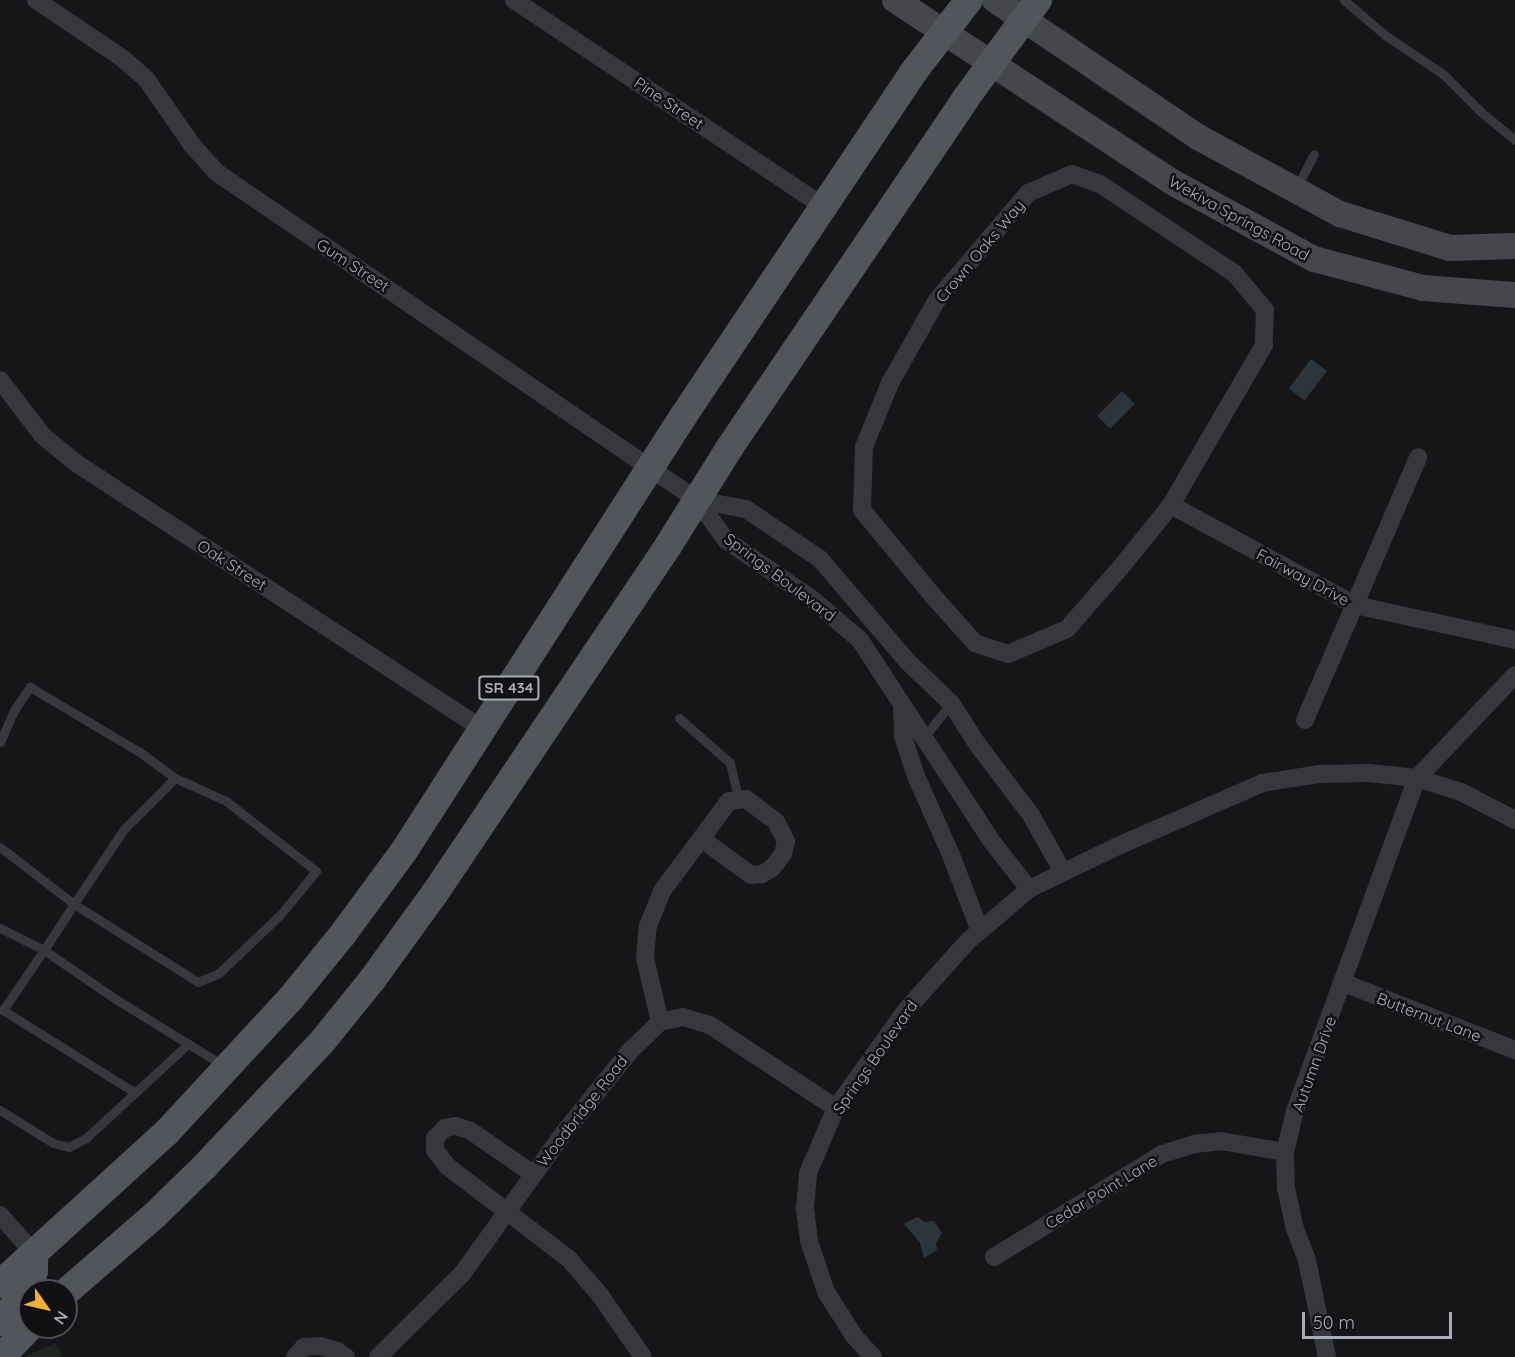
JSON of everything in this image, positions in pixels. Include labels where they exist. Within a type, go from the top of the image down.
[{"type":"main road","name":"Wekiva Springs Road","points":[[895,0],[993,62],[1172,182],[1314,259],[1424,288],[1515,296]]},
{"type":"main road","name":"SR 434","points":[[0,1284],[112,1185],[228,1069],[291,998],[343,934],[404,851],[651,466],[915,70],[969,0]]},
{"type":"main road","points":[[995,0],[1031,9],[1198,137],[1341,214],[1450,248],[1515,246]]},
{"type":"main road","name":"SR 434","points":[[78,1282],[156,1214],[271,1098],[336,1025],[435,893],[959,107],[1031,9]]},
{"type":"main road","points":[[2,1320],[30,1286],[34,1271],[34,1253]]},
{"type":"main road","points":[[0,1357],[18,1339]]},
{"type":"street","name":"Gum Street","points":[[36,0],[122,58],[147,80],[192,145],[216,172],[651,466],[697,500]]},
{"type":"street","name":"Pine Street","points":[[514,0],[824,207]]},
{"type":"street","name":"Crown Oaks Way","points":[[1072,174],[1100,184],[1234,273],[1265,310],[1264,345],[1171,505],[1067,629],[1008,654],[975,643],[862,510],[864,447],[890,382],[937,300],[1028,193],[1072,174]]},
{"type":"street","name":"Oak Street","points":[[0,380],[43,436],[76,463],[483,729]]},
{"type":"street","points":[[1305,720],[1418,457]]},
{"type":"street","points":[[697,500],[746,509],[820,559],[907,661],[951,703],[978,745],[1031,815],[1063,872]]},
{"type":"street","name":"Springs Boulevard","points":[[697,500],[726,540],[812,599],[860,640],[993,843],[1029,889]]},
{"type":"street","name":"Fairway Drive","points":[[1171,505],[1355,605],[1515,640]]},
{"type":"street","points":[[1417,778],[1515,675]]},
{"type":"street","points":[[902,705],[903,736],[916,776],[955,863],[980,931]]},
{"type":"street","name":"Springs Boulevard","points":[[873,1357],[854,1336],[826,1292],[809,1242],[805,1208],[808,1173],[836,1108],[907,1009],[980,931],[1029,889],[1118,846],[1263,783],[1320,774],[1369,773],[1417,778],[1461,792],[1515,820]]},
{"type":"street","name":"Autumn Drive","points":[[1327,1357],[1307,1260],[1295,1229],[1286,1188],[1286,1152],[1295,1111],[1344,983],[1417,778]]},
{"type":"street","points":[[702,839],[751,875],[762,874],[772,868],[783,854],[786,841],[784,833],[776,822],[746,798],[738,797],[729,801],[662,891],[648,926],[645,958],[660,1022],[683,1017],[710,1025],[836,1108]]},
{"type":"street","name":"Butternut Lane","points":[[1344,983],[1515,1050]]},
{"type":"street","name":"Woodbridge Road","points":[[378,1357],[462,1274],[533,1174],[630,1051],[660,1022]]},
{"type":"street","points":[[533,1174],[471,1131],[456,1126],[445,1128],[435,1138],[435,1150],[447,1166],[570,1259],[600,1296],[643,1357]]},
{"type":"street","name":"Cedar Point Lane","points":[[994,1257],[1162,1154],[1194,1144],[1221,1141],[1286,1152]]},
{"type":"street","points":[[0,1215],[34,1253]]},
{"type":"street","points":[[295,1357],[304,1347],[320,1346],[337,1351],[346,1357]]},
{"type":"lane","points":[[1344,0],[1385,35],[1444,75],[1481,112],[1515,140]]},
{"type":"lane","points":[[1295,190],[1314,154]]},
{"type":"lane","points":[[0,742],[15,709],[30,687],[141,753],[175,778],[226,801],[316,871],[280,915],[219,973],[198,982],[74,904],[0,847]]},
{"type":"lane","points":[[924,737],[951,703]]},
{"type":"lane","points":[[679,718],[730,763],[738,797]]},
{"type":"lane","points":[[134,1092],[1,1011],[124,829],[175,778]]},
{"type":"lane","points":[[0,928],[44,950],[114,998],[228,1069]]},
{"type":"lane","points":[[0,1110],[53,1143],[69,1147],[86,1138],[188,1044]]},
{"type":"shaded area","points":[[1311,359],[1327,371],[1305,401],[1289,389]]},
{"type":"shaded area","points":[[1122,391],[1135,404],[1110,428],[1097,416]]},
{"type":"shaded area","points":[[917,1217],[925,1222],[934,1221],[942,1233],[936,1243],[937,1250],[924,1258],[920,1243],[904,1224]]},
{"type":"shaded area","points":[[56,1343],[62,1357],[23,1357]]}]
